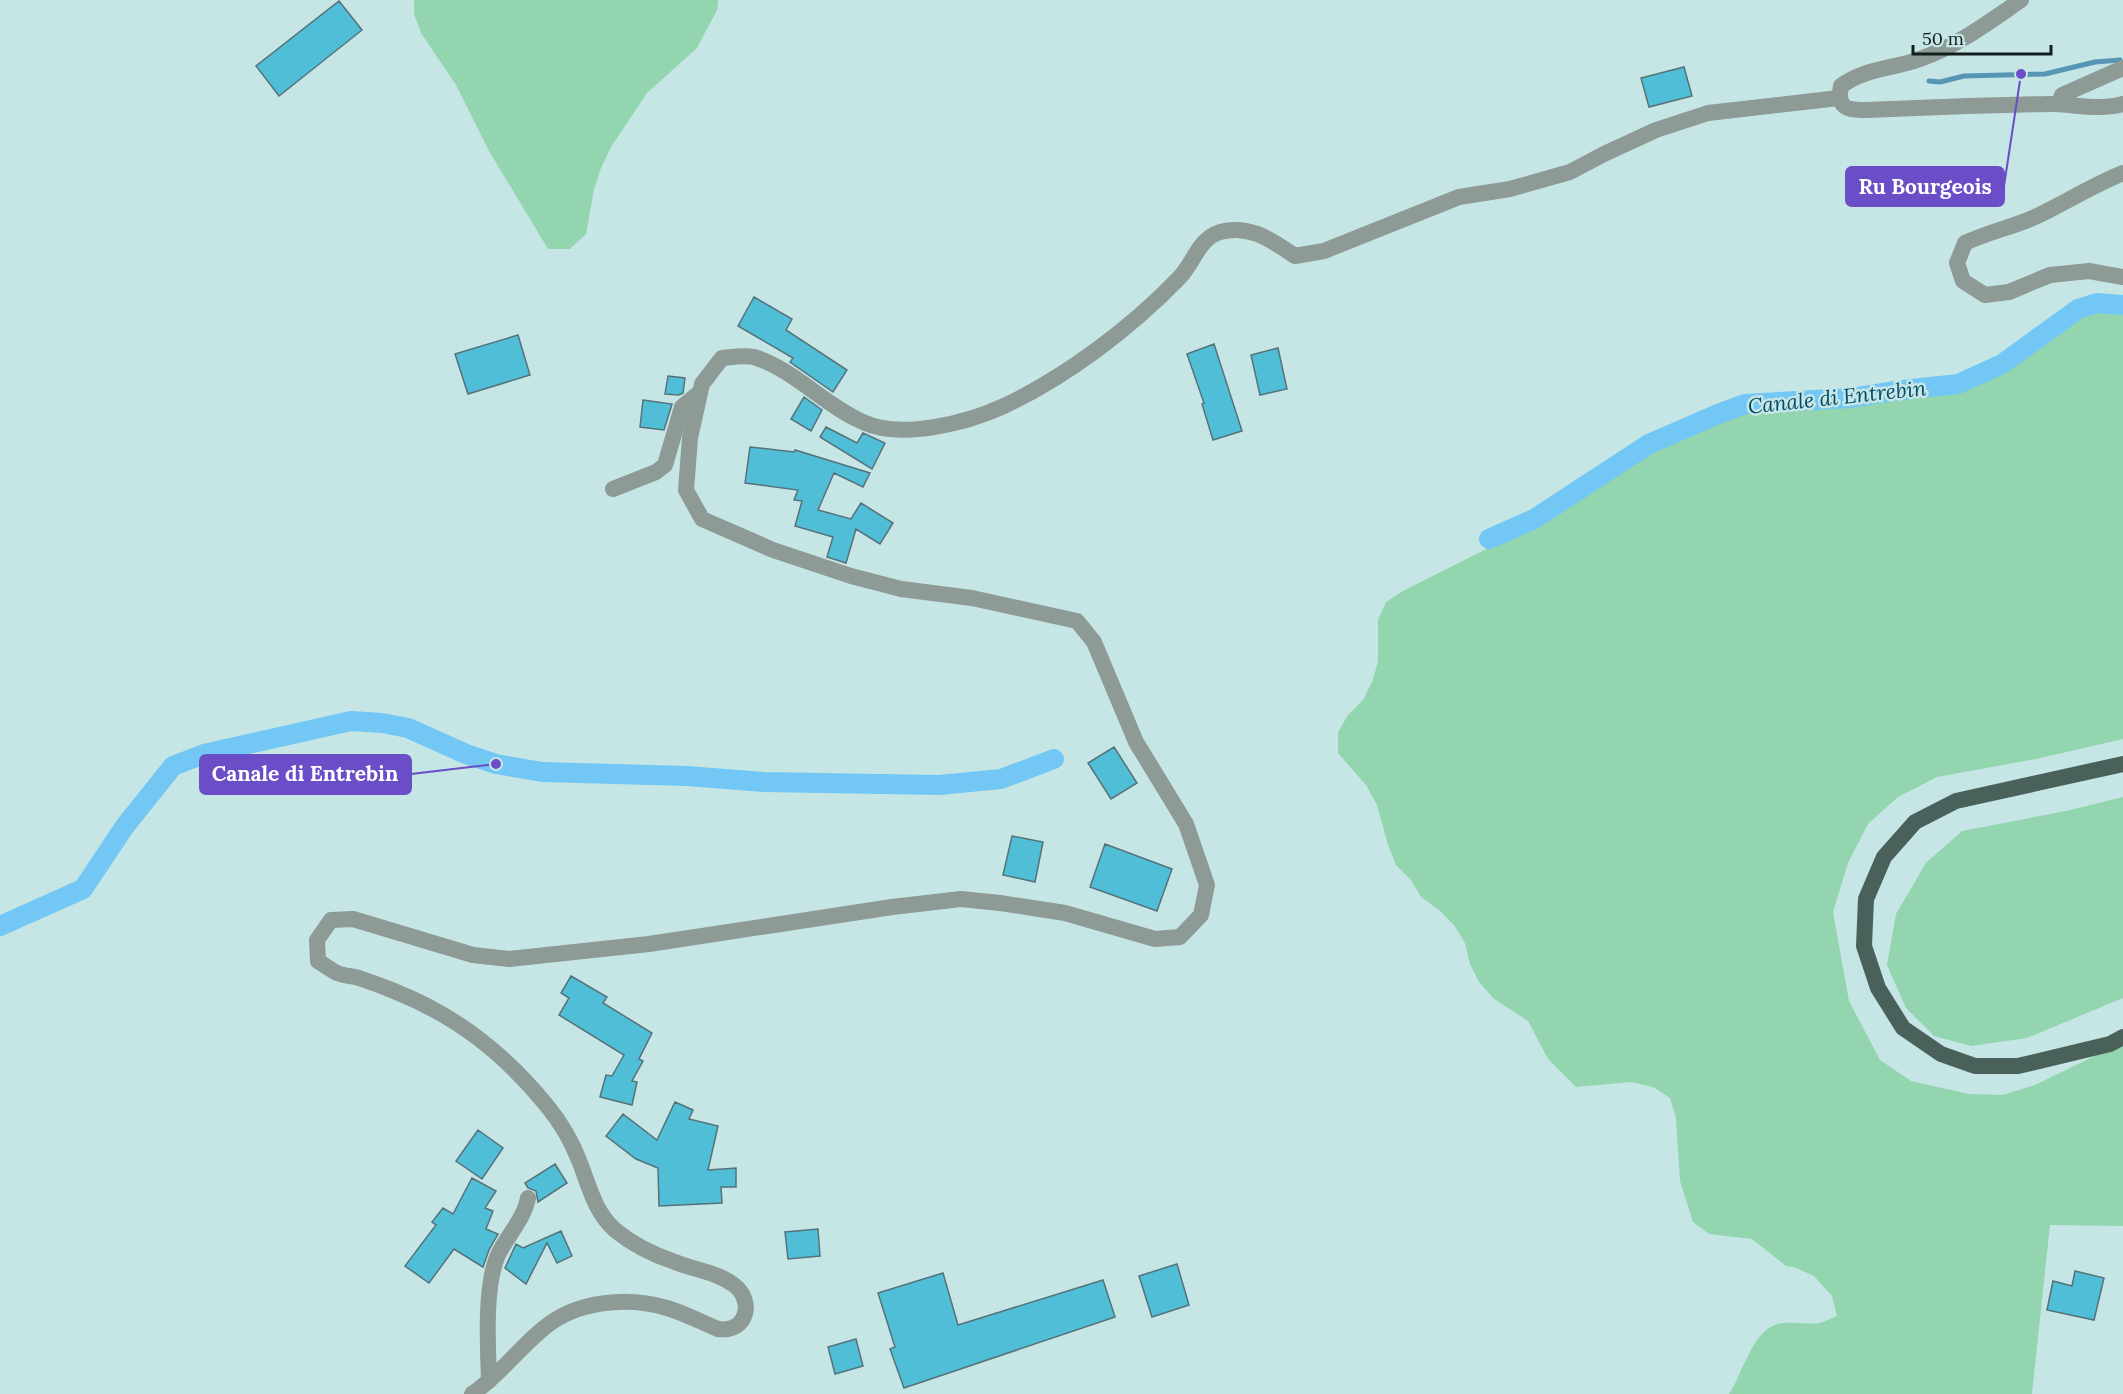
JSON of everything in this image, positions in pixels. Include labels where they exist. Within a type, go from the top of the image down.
[{"type":"main road","points":[[2123,764],[1956,801],[1915,822],[1884,857],[1866,899],[1864,946],[1878,988],[1903,1028],[1941,1054],[1974,1066],[2018,1066],[2110,1044],[2123,1037]]},
{"type":"street","points":[[2021,0],[1941,51],[1851,79],[1841,86],[1839,98],[1849,110],[2123,104]]},
{"type":"street","points":[[2060,104],[2062,95],[2123,68]]},
{"type":"street","points":[[472,1394],[489,1381],[544,1328],[571,1310],[598,1303],[639,1303],[666,1307],[718,1329],[727,1330],[736,1328],[742,1322],[746,1308],[745,1298],[740,1290],[730,1282],[714,1274],[675,1263],[631,1242],[614,1229],[600,1214],[570,1140],[548,1107],[499,1054],[465,1027],[428,1005],[358,978],[337,973],[318,961],[317,940],[331,920],[353,919],[473,956],[509,959],[649,944],[892,907],[961,899],[1065,913],[1155,939],[1180,937],[1201,915],[1207,885],[1186,824],[1136,742],[1094,642],[1077,621],[972,598],[902,588],[851,576],[773,550],[702,519],[686,490],[690,438],[702,384],[722,358],[752,357],[789,375],[863,423],[886,428],[917,429],[960,423],[1007,405],[1054,380],[1157,301],[1187,270],[1200,245],[1219,232],[1250,230],[1275,242],[1295,256],[1324,250],[1458,197],[1510,189],[1570,172],[1656,130],[1708,113],[1839,98]]},
{"type":"street","points":[[2123,173],[2033,218],[1983,234],[1965,243],[1957,262],[1964,281],[1985,295],[2009,292],[2050,275],[2089,271],[2123,277]]},
{"type":"street","points":[[613,489],[656,472],[665,465],[682,406],[699,393]]},
{"type":"street","points":[[489,1381],[489,1292],[492,1275],[497,1257],[526,1209],[528,1197]]},
{"type":"green space","points":[[414,0],[718,0],[717,10],[697,48],[647,93],[611,147],[594,189],[586,234],[570,249],[548,249],[489,151],[456,85],[421,33],[414,14]]},
{"type":"green space","points":[[2104,307],[2123,309],[2123,739],[2036,759],[1937,777],[1898,797],[1868,824],[1848,863],[1833,912],[1849,1001],[1880,1060],[1911,1081],[1969,1094],[2003,1095],[2035,1085],[2123,1042],[2123,1226],[2050,1225],[2032,1394],[1729,1394],[1762,1334],[1778,1324],[1820,1323],[1837,1316],[1832,1296],[1814,1276],[1786,1266],[1752,1239],[1709,1234],[1693,1222],[1680,1181],[1676,1118],[1670,1098],[1653,1087],[1631,1082],[1576,1087],[1548,1059],[1528,1021],[1493,998],[1479,982],[1470,964],[1465,943],[1454,925],[1421,897],[1411,880],[1396,865],[1377,805],[1366,785],[1338,753],[1338,732],[1348,715],[1363,700],[1372,682],[1378,662],[1378,620],[1386,602],[1403,591],[1524,530],[1612,473],[1743,409],[1767,405],[1815,406],[1950,390],[1983,379],[2012,362],[2063,322],[2084,309]]},
{"type":"green space","points":[[2123,797],[2123,998],[2027,1038],[1971,1046],[1934,1036],[1906,1008],[1887,965],[1896,914],[1926,863],[1962,831],[2066,811]]},
{"type":"building","points":[[339,1],[362,30],[279,96],[256,66]]},
{"type":"building","points":[[1684,67],[1692,96],[1649,107],[1641,78]]},
{"type":"building","points":[[754,297],[792,319],[786,330],[847,370],[833,392],[790,362],[793,358],[738,326]]},
{"type":"building","points":[[518,335],[530,375],[468,394],[455,354]]},
{"type":"building","points":[[1214,344],[1242,431],[1213,440],[1202,404],[1204,403],[1187,354]]},
{"type":"building","points":[[1278,348],[1287,389],[1260,395],[1251,355]]},
{"type":"building","points":[[668,376],[685,378],[683,393],[665,394]]},
{"type":"building","points":[[804,397],[822,410],[811,431],[791,419]]},
{"type":"building","points":[[643,400],[672,404],[664,430],[640,427]]},
{"type":"building","points":[[826,427],[857,443],[863,433],[885,443],[872,469],[820,437]]},
{"type":"building","points":[[750,447],[794,452],[795,450],[870,473],[863,487],[834,473],[818,510],[851,519],[861,503],[893,523],[880,544],[856,529],[846,563],[827,557],[833,537],[795,526],[802,501],[794,500],[798,490],[745,483]]},
{"type":"building","points":[[1114,747],[1137,783],[1111,799],[1088,763]]},
{"type":"building","points":[[1012,836],[1043,842],[1035,882],[1003,875]]},
{"type":"building","points":[[1105,844],[1172,869],[1157,911],[1090,887]]},
{"type":"building","points":[[571,976],[607,997],[603,1003],[652,1033],[639,1059],[643,1061],[632,1081],[637,1082],[632,1105],[600,1097],[606,1075],[612,1076],[624,1055],[559,1015],[569,998],[561,993]]},
{"type":"building","points":[[675,1102],[693,1110],[689,1119],[718,1126],[708,1170],[736,1168],[736,1187],[721,1187],[722,1203],[659,1206],[658,1168],[636,1159],[606,1136],[623,1114],[657,1140]]},
{"type":"building","points":[[478,1130],[503,1148],[482,1179],[456,1161]]},
{"type":"building","points":[[555,1164],[567,1183],[538,1202],[536,1191],[528,1188],[525,1183]]},
{"type":"building","points":[[472,1178],[496,1191],[485,1208],[493,1211],[486,1229],[498,1234],[483,1267],[454,1249],[429,1283],[405,1266],[436,1225],[432,1222],[443,1208],[453,1214]]},
{"type":"building","points":[[818,1229],[820,1256],[788,1259],[785,1232]]},
{"type":"building","points":[[561,1231],[572,1256],[557,1263],[547,1243],[526,1284],[505,1268],[516,1244],[523,1248]]},
{"type":"building","points":[[1177,1264],[1189,1305],[1152,1317],[1139,1276]]},
{"type":"building","points":[[2075,1271],[2104,1278],[2094,1320],[2047,1310],[2053,1281],[2072,1286]]},
{"type":"building","points":[[943,1273],[958,1325],[1103,1280],[1115,1317],[904,1388],[890,1349],[895,1347],[878,1293]]},
{"type":"building","points":[[856,1339],[863,1366],[835,1374],[828,1347]]},
{"type":"waterway","points":[[1929,81],[1940,82],[1964,76],[2045,74],[2095,62],[2120,60]]},
{"type":"waterway","name":"Canale di Entrebin","points":[[1489,539],[1534,519],[1649,444],[1745,404],[1851,398],[1958,384],[2002,364],[2078,309],[2097,303],[2123,305]]},
{"type":"waterway","name":"Canale di Entrebin","points":[[0,926],[83,889],[125,826],[173,766],[204,754],[351,721],[408,728],[466,754],[496,764],[542,772],[687,776],[764,782],[939,785],[1001,779],[1054,759]]},
{"type":"place","name":"Ru Bourgeois","points":[[2021,74]]},
{"type":"place","name":"Canale di Entrebin","points":[[496,764]]}]
